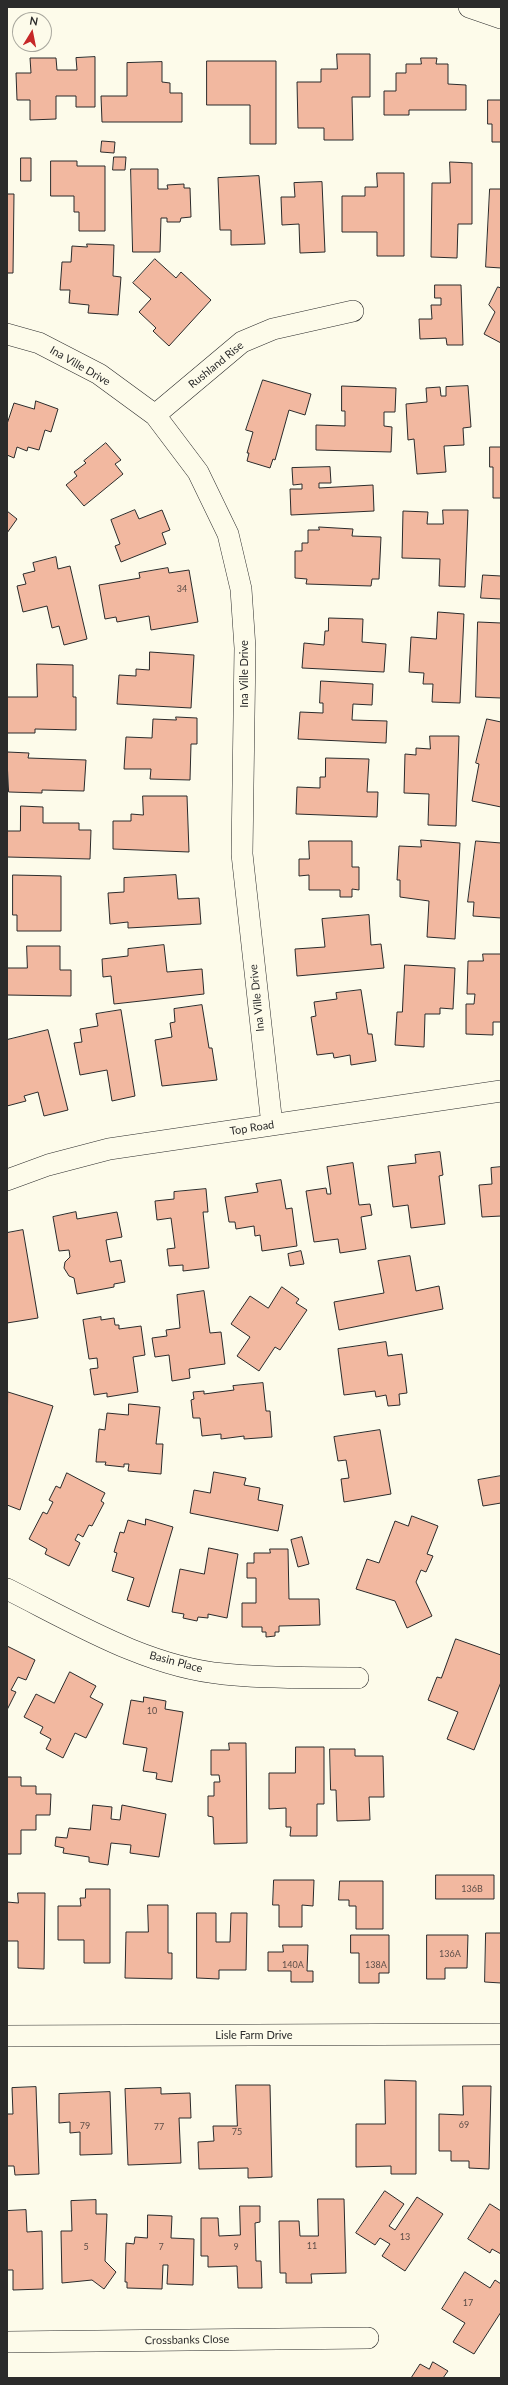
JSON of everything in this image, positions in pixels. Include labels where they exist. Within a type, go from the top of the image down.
[{"type":"street","points":[[468,7],[501,18]]},
{"type":"street","name":"Rushland Rise","points":[[155,415],[242,342],[273,329],[353,311]]},
{"type":"street","name":"Ina Ville Drive","points":[[7,334],[39,343],[99,374],[155,415],[198,472],[228,534],[241,589],[245,648],[242,854],[272,1125]]},
{"type":"street","name":"Top Road","points":[[7,1180],[48,1165],[109,1149],[501,1090]]},
{"type":"street","name":"Basin Place","points":[[7,1589],[114,1642],[170,1663],[224,1674],[358,1678]]},
{"type":"street","name":"Lisle Farm Drive","points":[[7,2036],[501,2034]]},
{"type":"street","name":"Crossbanks Close","points":[[7,2342],[368,2338]]},
{"type":"building","points":[[337,54],[370,54],[370,97],[352,97],[353,140],[324,140],[324,128],[298,128],[297,82],[321,82],[321,69],[337,69]]},
{"type":"building","points":[[95,57],[95,107],[76,107],[76,96],[56,96],[56,119],[30,120],[30,100],[17,100],[16,73],[31,73],[30,58],[56,58],[57,70],[77,70],[76,58]]},
{"type":"building","points":[[421,58],[437,58],[436,64],[448,64],[448,84],[466,85],[466,110],[409,110],[409,115],[384,115],[384,91],[396,91],[396,73],[406,73],[406,64],[421,64]]},
{"type":"building","points":[[207,61],[276,61],[276,144],[250,144],[250,105],[207,105]]},
{"type":"building","points":[[162,62],[162,82],[170,83],[170,93],[182,93],[182,122],[102,122],[101,96],[127,96],[127,63]]},
{"type":"building","points":[[488,100],[501,100],[501,142],[492,142],[492,124],[488,124]]},
{"type":"building","points":[[102,141],[115,142],[114,153],[101,152]]},
{"type":"building","points":[[114,157],[126,157],[125,170],[113,170]]},
{"type":"building","points":[[21,158],[31,158],[31,181],[21,181]]},
{"type":"building","points":[[51,161],[77,161],[77,166],[105,166],[105,231],[79,231],[79,212],[74,212],[74,196],[51,196]]},
{"type":"building","points":[[450,162],[472,163],[472,224],[458,224],[457,258],[431,257],[432,183],[450,183]]},
{"type":"building","points":[[131,169],[158,169],[158,189],[168,189],[167,185],[184,184],[184,188],[190,188],[191,217],[181,218],[180,222],[167,222],[167,218],[161,218],[160,252],[133,252]]},
{"type":"building","points":[[377,173],[404,173],[404,256],[377,256],[377,232],[342,232],[342,196],[365,196],[365,187],[377,187]]},
{"type":"building","points":[[259,176],[265,244],[231,245],[231,230],[220,230],[218,178]]},
{"type":"building","points":[[322,182],[325,252],[300,253],[299,224],[282,225],[281,197],[295,197],[294,183]]},
{"type":"building","points":[[490,189],[501,189],[501,268],[486,267]]},
{"type":"building","points":[[7,194],[14,194],[13,273],[7,273]]},
{"type":"building","points":[[87,244],[114,245],[113,276],[121,277],[118,315],[88,313],[89,305],[69,303],[70,290],[60,290],[62,262],[71,262],[72,246],[87,247]]},
{"type":"building","points":[[155,259],[176,278],[181,272],[211,300],[169,346],[153,331],[156,328],[139,312],[151,299],[133,283]]},
{"type":"building","points":[[435,285],[461,285],[463,345],[447,345],[446,338],[420,339],[419,319],[432,319],[431,305],[441,305],[441,298],[435,298]]},
{"type":"building","points":[[498,287],[501,288],[501,343],[484,334],[495,312],[489,305]]},
{"type":"building","points":[[263,380],[311,394],[305,415],[289,410],[275,460],[273,459],[270,468],[247,461],[249,453],[247,453],[253,432],[246,430]]},
{"type":"building","points":[[342,386],[396,388],[395,412],[384,412],[384,426],[392,427],[391,452],[316,450],[316,425],[345,426],[345,411],[342,411]]},
{"type":"building","points":[[468,386],[471,427],[463,428],[464,445],[444,446],[446,472],[417,474],[414,439],[408,440],[406,404],[427,402],[426,388],[440,387],[441,396],[446,396],[446,387]]},
{"type":"building","points":[[36,401],[58,409],[51,432],[45,430],[39,450],[28,447],[27,451],[17,447],[14,458],[7,455],[7,424],[14,403],[34,409]]},
{"type":"building","points":[[106,443],[121,460],[115,464],[123,474],[84,506],[66,485],[77,476],[74,472],[86,463],[84,461]]},
{"type":"building","points":[[490,447],[501,447],[501,498],[493,498],[493,467],[490,467]]},
{"type":"building","points":[[330,467],[331,483],[319,483],[319,488],[373,485],[374,511],[291,515],[290,489],[302,489],[302,484],[293,485],[292,468]]},
{"type":"building","points":[[135,510],[139,519],[162,510],[170,530],[162,533],[166,544],[121,562],[115,546],[120,544],[111,520]]},
{"type":"building","points":[[443,510],[468,510],[465,587],[439,586],[440,559],[402,558],[403,511],[428,512],[427,524],[443,524]]},
{"type":"building","points":[[7,511],[17,519],[7,533]]},
{"type":"building","points":[[319,527],[353,529],[352,536],[381,537],[379,579],[372,579],[371,586],[306,584],[307,579],[295,578],[295,551],[302,551],[302,543],[308,543],[308,530],[319,530]]},
{"type":"building","points":[[56,557],[58,569],[70,566],[87,639],[64,645],[59,626],[52,628],[47,606],[23,612],[17,586],[26,584],[23,574],[35,571],[33,563]]},
{"type":"building","points":[[168,568],[169,573],[189,570],[198,622],[151,630],[149,616],[117,622],[116,617],[105,619],[99,585],[140,578],[139,573]]},
{"type":"building","points":[[483,575],[501,576],[501,599],[481,598]]},
{"type":"building","points":[[438,612],[464,614],[460,703],[432,702],[433,684],[423,684],[424,673],[409,672],[411,637],[436,639]]},
{"type":"building","points":[[329,618],[363,619],[362,642],[386,644],[384,672],[302,668],[304,643],[324,645],[325,631],[328,631]]},
{"type":"building","points":[[478,622],[501,623],[501,698],[476,697]]},
{"type":"building","points":[[150,652],[194,655],[191,708],[117,704],[119,675],[136,676],[136,669],[149,670]]},
{"type":"building","points":[[37,664],[73,665],[73,697],[76,697],[76,730],[35,729],[35,733],[7,733],[7,697],[37,697]]},
{"type":"building","points":[[321,681],[373,684],[372,705],[353,704],[352,720],[387,721],[386,743],[298,739],[300,712],[323,713],[323,703],[320,703]]},
{"type":"building","points":[[176,717],[197,718],[197,744],[191,744],[190,780],[150,779],[151,769],[124,769],[126,737],[152,738],[153,719],[176,720]]},
{"type":"building","points":[[487,719],[501,722],[501,807],[472,801],[479,764],[476,763]]},
{"type":"building","points":[[430,736],[459,736],[456,826],[428,825],[429,794],[404,793],[405,754],[416,755],[416,748],[430,749]]},
{"type":"building","points":[[7,752],[29,753],[28,758],[86,760],[84,791],[42,790],[42,793],[9,792]]},
{"type":"building","points":[[326,758],[369,759],[367,792],[378,792],[377,817],[296,814],[297,787],[320,788],[320,777],[325,777]]},
{"type":"building","points":[[143,796],[187,796],[189,852],[113,849],[113,821],[131,821],[131,814],[143,815]]},
{"type":"building","points":[[21,806],[43,807],[43,823],[79,823],[79,830],[91,830],[90,859],[7,857],[7,831],[20,831]]},
{"type":"building","points":[[421,840],[460,843],[455,939],[427,937],[429,901],[400,897],[400,880],[397,880],[399,846],[421,847]]},
{"type":"building","points":[[309,841],[352,841],[352,867],[359,867],[359,890],[352,889],[352,897],[340,897],[340,890],[309,890],[309,875],[299,876],[299,859],[309,859]]},
{"type":"building","points":[[476,841],[501,843],[501,918],[473,916],[474,902],[468,902]]},
{"type":"building","points":[[13,875],[61,876],[61,931],[17,931],[17,915],[13,915]]},
{"type":"building","points":[[176,875],[178,899],[199,898],[201,924],[128,928],[128,922],[110,924],[108,893],[124,892],[124,878]]},
{"type":"building","points":[[369,915],[371,945],[381,944],[384,968],[297,976],[295,949],[325,947],[322,919]]},
{"type":"building","points":[[164,945],[167,972],[202,969],[204,994],[114,1004],[111,976],[103,977],[102,959],[128,956],[128,949]]},
{"type":"building","points":[[27,946],[60,946],[60,970],[71,970],[71,996],[7,995],[7,968],[27,968]]},
{"type":"building","points":[[483,954],[501,954],[501,1022],[493,1022],[493,1035],[466,1034],[466,1004],[474,1004],[475,994],[467,994],[468,961],[483,961]]},
{"type":"building","points":[[405,965],[455,968],[453,1009],[440,1008],[440,1014],[425,1014],[424,1047],[395,1045],[397,1012],[402,1012]]},
{"type":"building","points":[[361,990],[368,1034],[372,1034],[376,1061],[351,1065],[350,1055],[334,1058],[333,1053],[317,1055],[311,1017],[316,1016],[314,1002],[337,999],[336,993]]},
{"type":"building","points":[[202,1005],[209,1048],[212,1048],[217,1080],[162,1086],[155,1040],[172,1037],[170,1023],[175,1022],[174,1009]]},
{"type":"building","points":[[121,1010],[135,1096],[112,1101],[107,1070],[80,1075],[74,1043],[82,1042],[80,1029],[98,1026],[96,1014]]},
{"type":"building","points":[[48,1030],[68,1110],[44,1116],[38,1092],[24,1096],[26,1101],[7,1106],[7,1040]]},
{"type":"building","points":[[440,1152],[443,1175],[439,1176],[445,1224],[411,1228],[408,1205],[393,1207],[388,1166],[416,1163],[415,1155]]},
{"type":"building","points":[[353,1163],[359,1205],[370,1204],[372,1215],[361,1217],[366,1249],[340,1253],[338,1239],[314,1242],[306,1191],[326,1188],[327,1194],[331,1194],[327,1167]]},
{"type":"building","points":[[501,1167],[501,1216],[482,1217],[479,1185],[492,1184],[491,1168]]},
{"type":"building","points":[[281,1180],[286,1209],[292,1208],[297,1246],[262,1251],[260,1235],[255,1236],[254,1226],[236,1229],[235,1222],[229,1222],[225,1197],[258,1192],[256,1184]]},
{"type":"building","points":[[206,1189],[208,1212],[203,1212],[209,1268],[183,1271],[183,1265],[169,1266],[167,1249],[175,1248],[171,1218],[157,1220],[155,1201],[174,1199],[174,1192]]},
{"type":"building","points":[[76,1212],[77,1219],[117,1212],[122,1237],[106,1240],[110,1262],[121,1260],[125,1282],[114,1284],[114,1287],[77,1294],[74,1278],[69,1276],[64,1268],[65,1262],[70,1257],[69,1250],[59,1251],[53,1217]]},
{"type":"building","points":[[23,1230],[38,1318],[7,1323],[7,1233]]},
{"type":"building","points":[[301,1251],[304,1264],[290,1266],[288,1254]]},
{"type":"building","points":[[410,1256],[416,1291],[439,1286],[443,1309],[339,1330],[334,1302],[384,1293],[378,1261]]},
{"type":"building","points":[[282,1287],[299,1299],[296,1303],[307,1310],[280,1350],[275,1347],[259,1371],[237,1356],[250,1337],[231,1324],[250,1296],[268,1308]]},
{"type":"building","points":[[204,1291],[210,1333],[221,1332],[225,1364],[189,1369],[190,1378],[172,1381],[169,1355],[155,1357],[152,1338],[167,1336],[166,1330],[180,1328],[177,1295]]},
{"type":"building","points":[[101,1317],[101,1320],[114,1318],[115,1325],[119,1325],[119,1329],[141,1326],[145,1355],[133,1357],[138,1392],[107,1397],[107,1393],[94,1395],[90,1369],[98,1368],[97,1358],[89,1359],[83,1320]]},
{"type":"building","points":[[386,1342],[388,1356],[402,1354],[407,1393],[399,1394],[400,1405],[388,1406],[386,1395],[376,1397],[375,1391],[344,1395],[338,1349]]},
{"type":"building","points":[[263,1383],[266,1411],[270,1411],[272,1437],[244,1439],[244,1436],[221,1439],[221,1434],[202,1436],[200,1418],[193,1418],[191,1400],[194,1399],[193,1392],[204,1391],[204,1394],[234,1390],[233,1386]]},
{"type":"building","points":[[8,1392],[53,1406],[20,1510],[7,1505]]},
{"type":"building","points":[[129,1404],[160,1407],[156,1444],[163,1444],[161,1474],[128,1471],[129,1464],[124,1464],[124,1467],[105,1465],[106,1462],[96,1462],[99,1429],[105,1430],[107,1413],[128,1415]]},
{"type":"building","points":[[380,1430],[391,1494],[344,1502],[341,1479],[349,1478],[346,1460],[338,1461],[334,1437]]},
{"type":"building","points":[[214,1472],[246,1478],[244,1485],[260,1488],[258,1500],[283,1505],[278,1531],[190,1513],[194,1490],[210,1493]]},
{"type":"building","points":[[67,1473],[105,1493],[101,1501],[104,1503],[92,1526],[89,1525],[83,1537],[78,1534],[75,1540],[80,1543],[69,1566],[45,1554],[47,1549],[29,1539],[43,1512],[47,1514],[53,1502],[49,1500],[56,1486],[60,1488]]},
{"type":"building","points":[[501,1476],[501,1503],[483,1506],[478,1480]]},
{"type":"building","points":[[412,1516],[438,1526],[427,1554],[433,1556],[426,1572],[421,1570],[416,1582],[432,1616],[407,1628],[395,1601],[356,1589],[367,1559],[379,1563],[395,1521],[408,1526]]},
{"type":"building","points":[[146,1519],[173,1527],[149,1607],[127,1600],[134,1578],[112,1571],[117,1553],[114,1552],[120,1532],[124,1533],[128,1520],[145,1525]]},
{"type":"building","points":[[302,1537],[309,1564],[298,1567],[291,1540]]},
{"type":"building","points":[[209,1548],[238,1554],[227,1618],[208,1614],[208,1618],[198,1617],[197,1621],[183,1618],[184,1614],[172,1612],[180,1569],[204,1574]]},
{"type":"building","points":[[270,1549],[288,1549],[289,1599],[319,1599],[320,1625],[279,1626],[279,1632],[275,1632],[275,1636],[266,1637],[266,1632],[262,1632],[262,1627],[242,1627],[242,1603],[256,1603],[256,1578],[247,1578],[247,1563],[254,1563],[254,1553],[270,1553]]},
{"type":"building","points":[[456,1639],[501,1655],[501,1682],[474,1750],[447,1739],[458,1712],[428,1700],[437,1677],[441,1678]]},
{"type":"building","points":[[7,1646],[35,1660],[26,1680],[18,1677],[11,1690],[16,1692],[7,1710]]},
{"type":"building","points":[[70,1672],[96,1686],[90,1697],[103,1704],[86,1738],[75,1733],[63,1758],[46,1749],[51,1739],[40,1733],[43,1727],[24,1717],[36,1694],[54,1703]]},
{"type":"building","points":[[144,1697],[166,1701],[165,1709],[183,1712],[172,1782],[156,1779],[157,1773],[143,1771],[147,1748],[123,1744],[131,1700],[143,1702]]},
{"type":"building","points":[[229,1743],[246,1743],[247,1843],[214,1844],[213,1817],[208,1816],[208,1796],[214,1796],[214,1782],[220,1782],[219,1775],[211,1775],[211,1750],[229,1750]]},
{"type":"building","points":[[296,1747],[324,1747],[324,1804],[317,1804],[317,1836],[290,1836],[291,1827],[286,1827],[286,1808],[269,1809],[269,1773],[295,1773]]},
{"type":"building","points":[[330,1749],[355,1749],[355,1756],[383,1756],[384,1797],[369,1797],[370,1820],[337,1821],[336,1790],[331,1790]]},
{"type":"building","points":[[7,1777],[21,1777],[21,1786],[36,1786],[36,1794],[51,1794],[50,1815],[36,1815],[36,1830],[21,1830],[21,1854],[7,1854]]},
{"type":"building","points":[[93,1805],[112,1807],[111,1819],[120,1820],[122,1805],[166,1814],[159,1857],[130,1853],[131,1845],[111,1843],[108,1865],[89,1862],[89,1857],[63,1853],[64,1848],[55,1846],[56,1837],[67,1838],[69,1828],[90,1830]]},
{"type":"building","points":[[436,1875],[494,1875],[494,1899],[436,1899]]},
{"type":"building","points":[[274,1880],[314,1880],[313,1906],[302,1905],[302,1927],[279,1927],[279,1905],[273,1905]]},
{"type":"building","points":[[340,1881],[383,1881],[383,1929],[356,1929],[356,1906],[349,1906],[349,1900],[339,1900]]},
{"type":"building","points":[[86,1889],[110,1889],[110,1963],[84,1963],[84,1940],[58,1940],[58,1906],[81,1906],[80,1898],[85,1898]]},
{"type":"building","points":[[18,1893],[45,1893],[44,1969],[18,1968],[18,1941],[7,1941],[7,1902],[18,1903]]},
{"type":"building","points":[[148,1905],[168,1905],[168,1953],[172,1953],[172,1979],[125,1978],[126,1932],[148,1932]]},
{"type":"building","points":[[197,1913],[216,1913],[216,1942],[230,1942],[231,1913],[247,1913],[246,1970],[219,1970],[219,1979],[197,1978]]},
{"type":"building","points":[[486,1933],[501,1933],[501,1983],[485,1982]]},
{"type":"building","points":[[351,1935],[389,1935],[389,1973],[379,1973],[379,1983],[359,1983],[359,1953],[351,1953]]},
{"type":"building","points":[[427,1935],[468,1935],[467,1968],[445,1968],[445,1979],[427,1979]]},
{"type":"building","points":[[283,1945],[308,1945],[307,1971],[313,1971],[313,1982],[291,1982],[291,1971],[268,1971],[268,1952],[283,1952]]},
{"type":"building","points":[[385,2080],[416,2081],[416,2174],[391,2174],[391,2166],[356,2167],[356,2124],[385,2124]]},
{"type":"building","points":[[236,2085],[270,2085],[272,2177],[248,2178],[248,2168],[199,2169],[198,2142],[214,2141],[213,2126],[237,2126]]},
{"type":"building","points":[[463,2086],[491,2086],[489,2169],[469,2168],[469,2161],[451,2161],[451,2151],[439,2151],[439,2114],[463,2115]]},
{"type":"building","points":[[36,2087],[39,2174],[15,2175],[14,2166],[7,2166],[7,2114],[13,2114],[12,2088]]},
{"type":"building","points":[[161,2088],[161,2094],[190,2093],[191,2118],[179,2118],[181,2163],[128,2165],[125,2089]]},
{"type":"building","points":[[110,2092],[112,2154],[80,2155],[80,2132],[70,2133],[70,2122],[59,2123],[59,2094]]},
{"type":"building","points":[[385,2191],[404,2204],[389,2226],[395,2230],[417,2197],[443,2214],[405,2271],[382,2256],[390,2244],[380,2238],[375,2245],[356,2233]]},
{"type":"building","points":[[318,2199],[344,2199],[346,2273],[311,2274],[312,2283],[286,2283],[286,2273],[280,2273],[279,2221],[299,2221],[300,2236],[318,2236]]},
{"type":"building","points":[[96,2200],[96,2214],[107,2214],[105,2261],[116,2272],[104,2289],[92,2280],[62,2283],[61,2231],[72,2231],[71,2201]]},
{"type":"building","points":[[490,2204],[501,2211],[501,2254],[492,2249],[490,2253],[468,2239]]},
{"type":"building","points":[[240,2206],[260,2206],[260,2222],[255,2223],[256,2261],[261,2261],[262,2288],[238,2288],[237,2266],[208,2267],[208,2256],[201,2256],[201,2218],[218,2218],[219,2236],[240,2235]]},
{"type":"building","points":[[26,2210],[27,2232],[42,2231],[43,2289],[13,2290],[13,2270],[7,2270],[7,2211]]},
{"type":"building","points":[[148,2215],[172,2216],[171,2238],[194,2239],[193,2285],[167,2284],[168,2265],[163,2265],[162,2289],[127,2288],[127,2282],[125,2282],[126,2243],[134,2244],[135,2237],[147,2238]]},
{"type":"building","points":[[465,2272],[490,2288],[495,2280],[501,2284],[501,2312],[474,2354],[453,2342],[465,2323],[442,2309]]},
{"type":"building","points":[[433,2362],[448,2371],[443,2378],[411,2378],[420,2364],[429,2369]]}]
